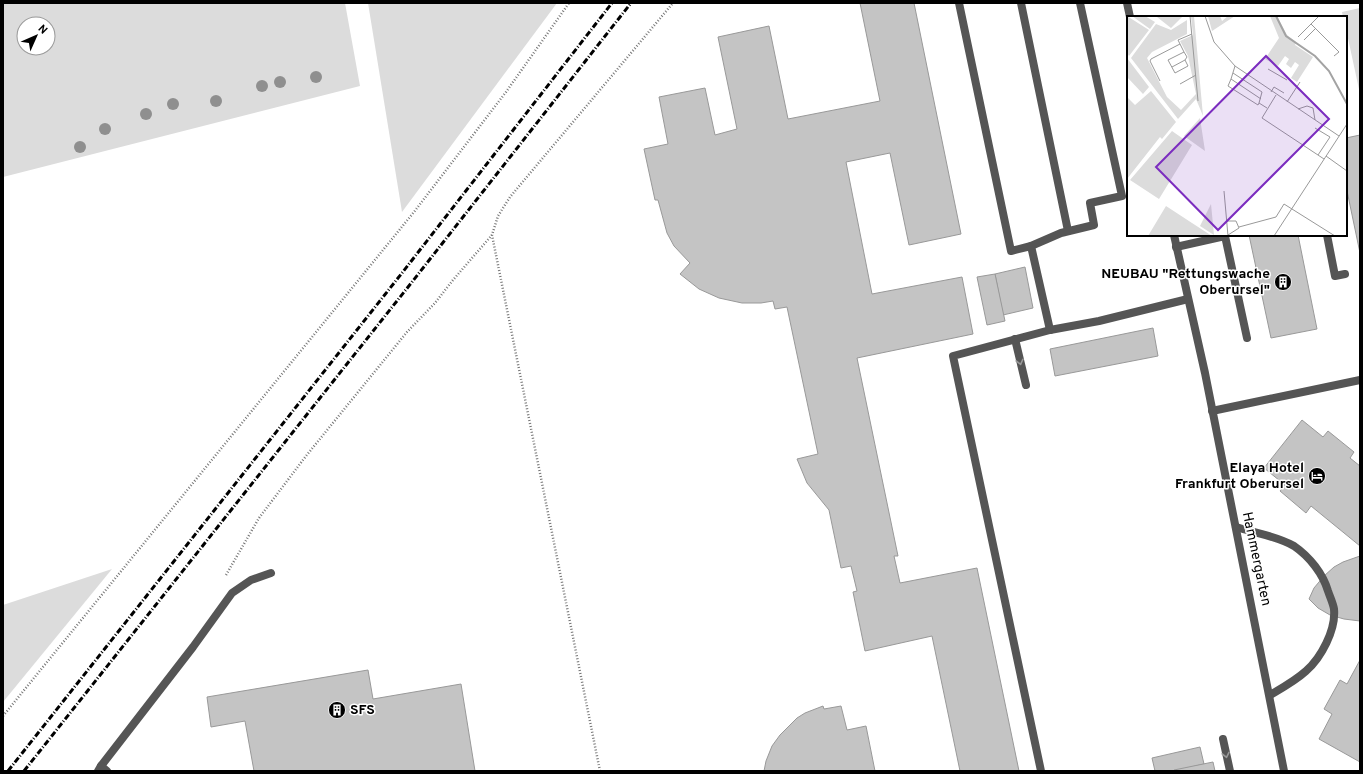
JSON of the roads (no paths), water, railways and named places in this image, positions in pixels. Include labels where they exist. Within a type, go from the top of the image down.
[{"type":"street","points":[[959,3],[1011,251],[1031,246],[1068,231],[1094,225],[1090,203],[1122,196],[1080,3]]},
{"type":"street","points":[[1021,3],[1068,231]]},
{"type":"street","points":[[1127,3],[1130,16]]},
{"type":"street","name":"Hammergarten","points":[[1174,236],[1236,527],[1284,771]]},
{"type":"street","points":[[1176,247],[1225,236],[1247,338]]},
{"type":"street","points":[[1327,236],[1335,276],[1345,274]]},
{"type":"street","points":[[1031,246],[1050,330]]},
{"type":"street","points":[[1041,771],[953,356],[1050,330],[1099,321],[1188,299]]},
{"type":"street","points":[[1015,339],[1026,385]]},
{"type":"street","points":[[1212,411],[1360,380]]},
{"type":"street","points":[[1236,527],[1275,538],[1293,546],[1308,557],[1325,582],[1334,609],[1332,629],[1317,659],[1306,671],[1270,695]]},
{"type":"street","points":[[102,769],[232,593],[251,580],[271,573]]},
{"type":"street","points":[[1223,739],[1230,771]]},
{"type":"railway","points":[[8,771],[402,273],[612,3]]},
{"type":"railway","points":[[24,771],[631,3]]},
{"type":"place","name":"NEUBAU \"Rettungswache Oberursel\"","points":[[1283,282]]},
{"type":"place","name":"Elaya Hotel Frankfurt Oberursel","points":[[1317,476]]},
{"type":"place","name":"SFS","points":[[337,710]]}]
